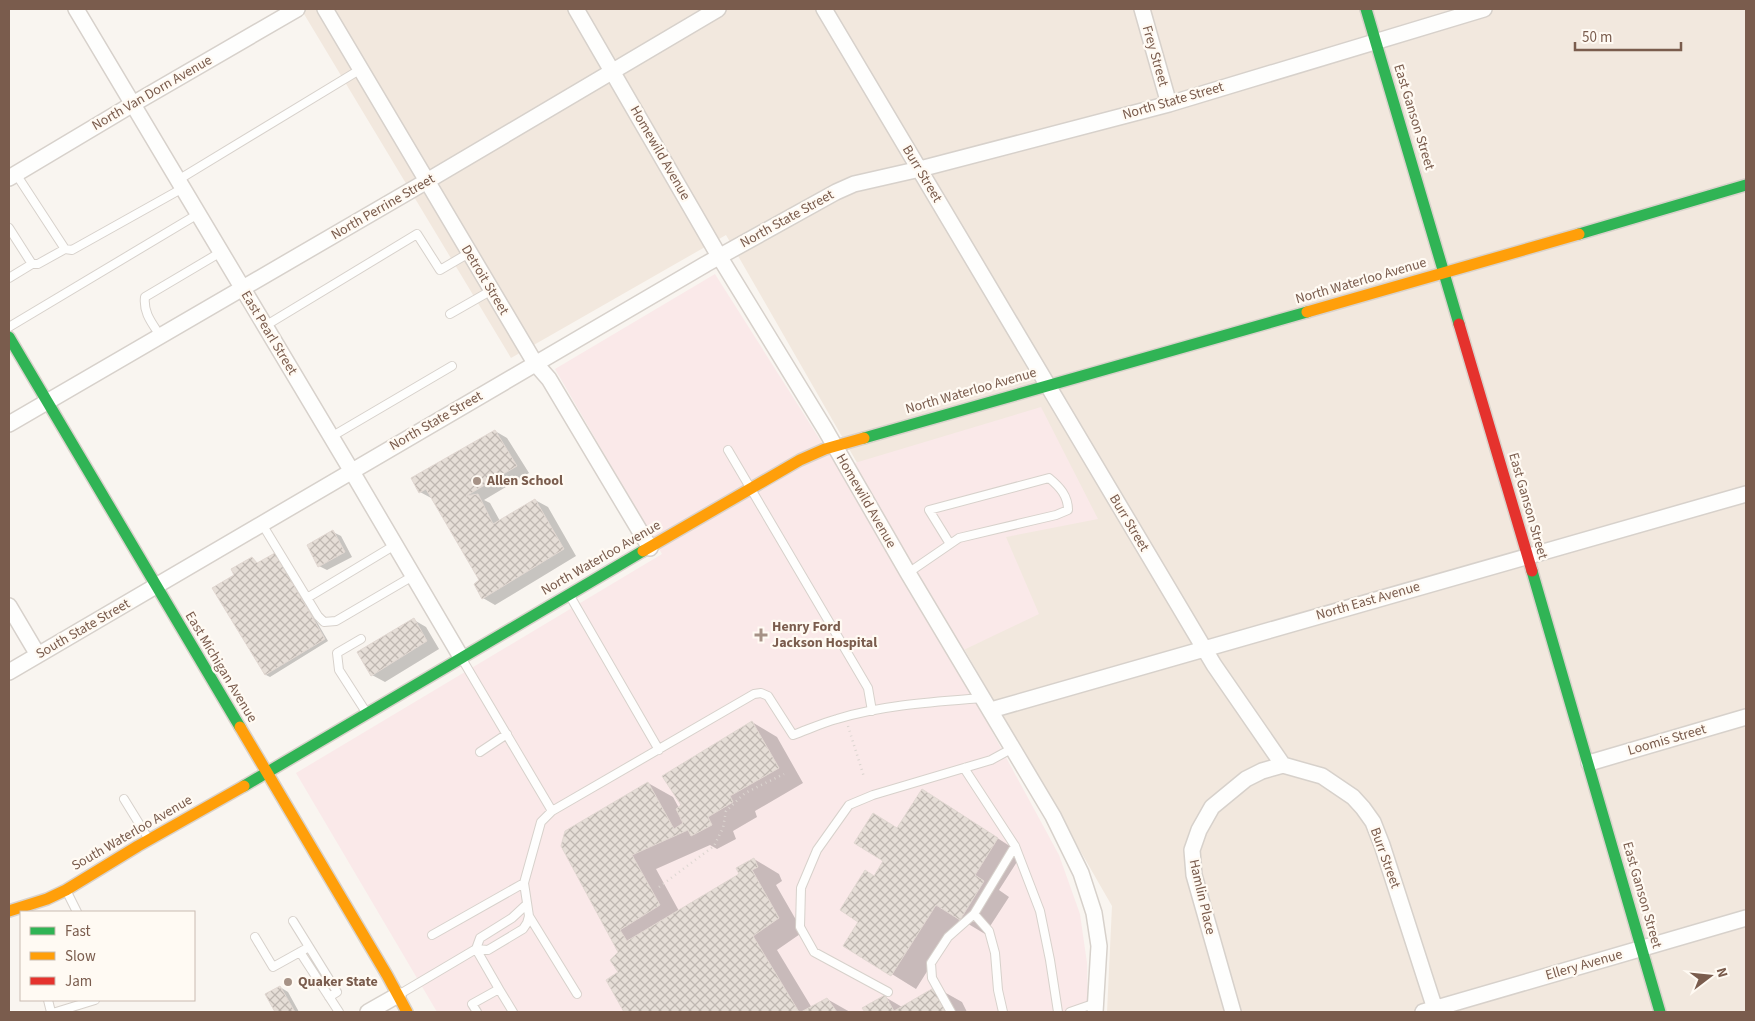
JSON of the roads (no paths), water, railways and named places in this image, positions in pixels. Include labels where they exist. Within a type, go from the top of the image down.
[{"type":"street","name":"East Pearl Street","points":[[76,9],[352,470],[461,658]]},
{"type":"street","name":"North Van Dorn Avenue","points":[[13,176],[297,9]]},
{"type":"street","name":"Detroit Street","points":[[325,9],[535,363],[549,379],[650,548]]},
{"type":"street","name":"Homewild Avenue","points":[[576,9],[719,256],[1053,816],[1080,873],[1094,913],[1098,946],[1095,1008]]},
{"type":"street","name":"North Perrine Street","points":[[9,424],[161,337],[718,9]]},
{"type":"street","name":"Burr Street","points":[[824,9],[1204,648],[1283,765],[1322,776],[1340,787],[1363,808],[1373,822],[1382,845],[1431,1011]]},
{"type":"street","name":"Frey Street","points":[[1142,9],[1169,104]]},
{"type":"street","name":"East Ganson Street","points":[[1366,9],[1660,1012]]},
{"type":"street","name":"North State Street","points":[[156,586],[719,256],[854,184],[920,170],[1169,104],[1375,40],[1484,9]]},
{"type":"street","name":"North Waterloo Avenue","points":[[267,773],[751,487],[817,451],[1746,185]]},
{"type":"street","name":"East Michigan Avenue","points":[[9,337],[407,1012]]},
{"type":"street","name":"North East Avenue","points":[[986,704],[1204,648],[1746,494]]},
{"type":"street","name":"South State Street","points":[[9,672],[156,586]]},
{"type":"street","points":[[9,606],[38,655]]},
{"type":"street","name":"Loomis Street","points":[[1588,763],[1746,717]]},
{"type":"street","name":"Hamlin Place","points":[[1233,1012],[1194,875],[1192,850],[1199,830],[1212,807],[1246,779],[1262,771],[1283,765]]},
{"type":"street","name":"South Waterloo Avenue","points":[[9,911],[47,899],[66,890],[267,773]]},
{"type":"street","name":"Ellery Avenue","points":[[1431,1011],[1746,918]]},
{"type":"street","points":[[368,1012],[398,995]]},
{"type":"lane","points":[[9,278],[32,264],[38,264],[65,249],[72,250],[362,69]]},
{"type":"lane","points":[[13,176],[65,249]]},
{"type":"lane","points":[[9,327],[198,214]]},
{"type":"lane","points":[[9,228],[32,264]]},
{"type":"lane","points":[[265,326],[417,234],[440,270],[469,253]]},
{"type":"lane","points":[[161,337],[146,313],[144,306],[145,297],[220,252]]},
{"type":"lane","points":[[450,314],[492,290]]},
{"type":"lane","points":[[331,437],[452,366]]},
{"type":"lane","points":[[728,450],[868,688],[872,711]]},
{"type":"lane","points":[[908,573],[959,538],[1056,515],[1068,510],[1068,500],[1058,485],[1049,478],[928,510],[950,544]]},
{"type":"lane","points":[[262,524],[307,598],[324,622],[336,621],[414,576]]},
{"type":"lane","points":[[307,598],[395,545]]},
{"type":"lane","points":[[569,595],[659,750]]},
{"type":"lane","points":[[361,639],[338,653],[338,670],[367,713]]},
{"type":"lane","points":[[461,658],[552,811]]},
{"type":"lane","points":[[577,994],[529,916],[524,883],[541,822],[552,811],[754,694],[761,693],[768,696],[793,735],[845,717],[872,711],[918,704],[986,704]]},
{"type":"lane","points":[[480,752],[507,734]]},
{"type":"lane","points":[[888,992],[814,952],[800,927],[801,888],[817,850],[849,805],[873,795],[991,760],[1014,748]]},
{"type":"lane","points":[[964,768],[1015,846],[1040,911],[1058,1012]]},
{"type":"lane","points":[[124,799],[149,840]]},
{"type":"lane","points":[[951,1012],[932,978],[931,963],[948,937],[974,914],[1015,846]]},
{"type":"lane","points":[[432,936],[524,883]]},
{"type":"lane","points":[[66,890],[76,911]]},
{"type":"lane","points":[[476,949],[480,938],[512,918],[527,904]]},
{"type":"lane","points":[[974,914],[989,931],[995,953],[998,990],[1003,1012]]},
{"type":"lane","points":[[398,995],[476,949],[488,950],[518,933],[527,923],[529,916]]},
{"type":"lane","points":[[293,921],[337,992],[329,997]]},
{"type":"lane","points":[[256,937],[273,968],[309,947]]},
{"type":"lane","points":[[476,949],[513,1012]]},
{"type":"lane","points":[[300,952],[338,1012]]},
{"type":"lane","points":[[477,1012],[472,1004],[500,989]]},
{"type":"lane","points":[[56,1012],[90,1001]]},
{"type":"lane","points":[[1070,1012],[1095,1008]]},
{"type":"place","name":"Allen School","points":[[477,481]]},
{"type":"place","name":"Henry Ford Jackson Hospital","points":[[761,635]]},
{"type":"place","name":"Quaker State","points":[[288,982]]}]
